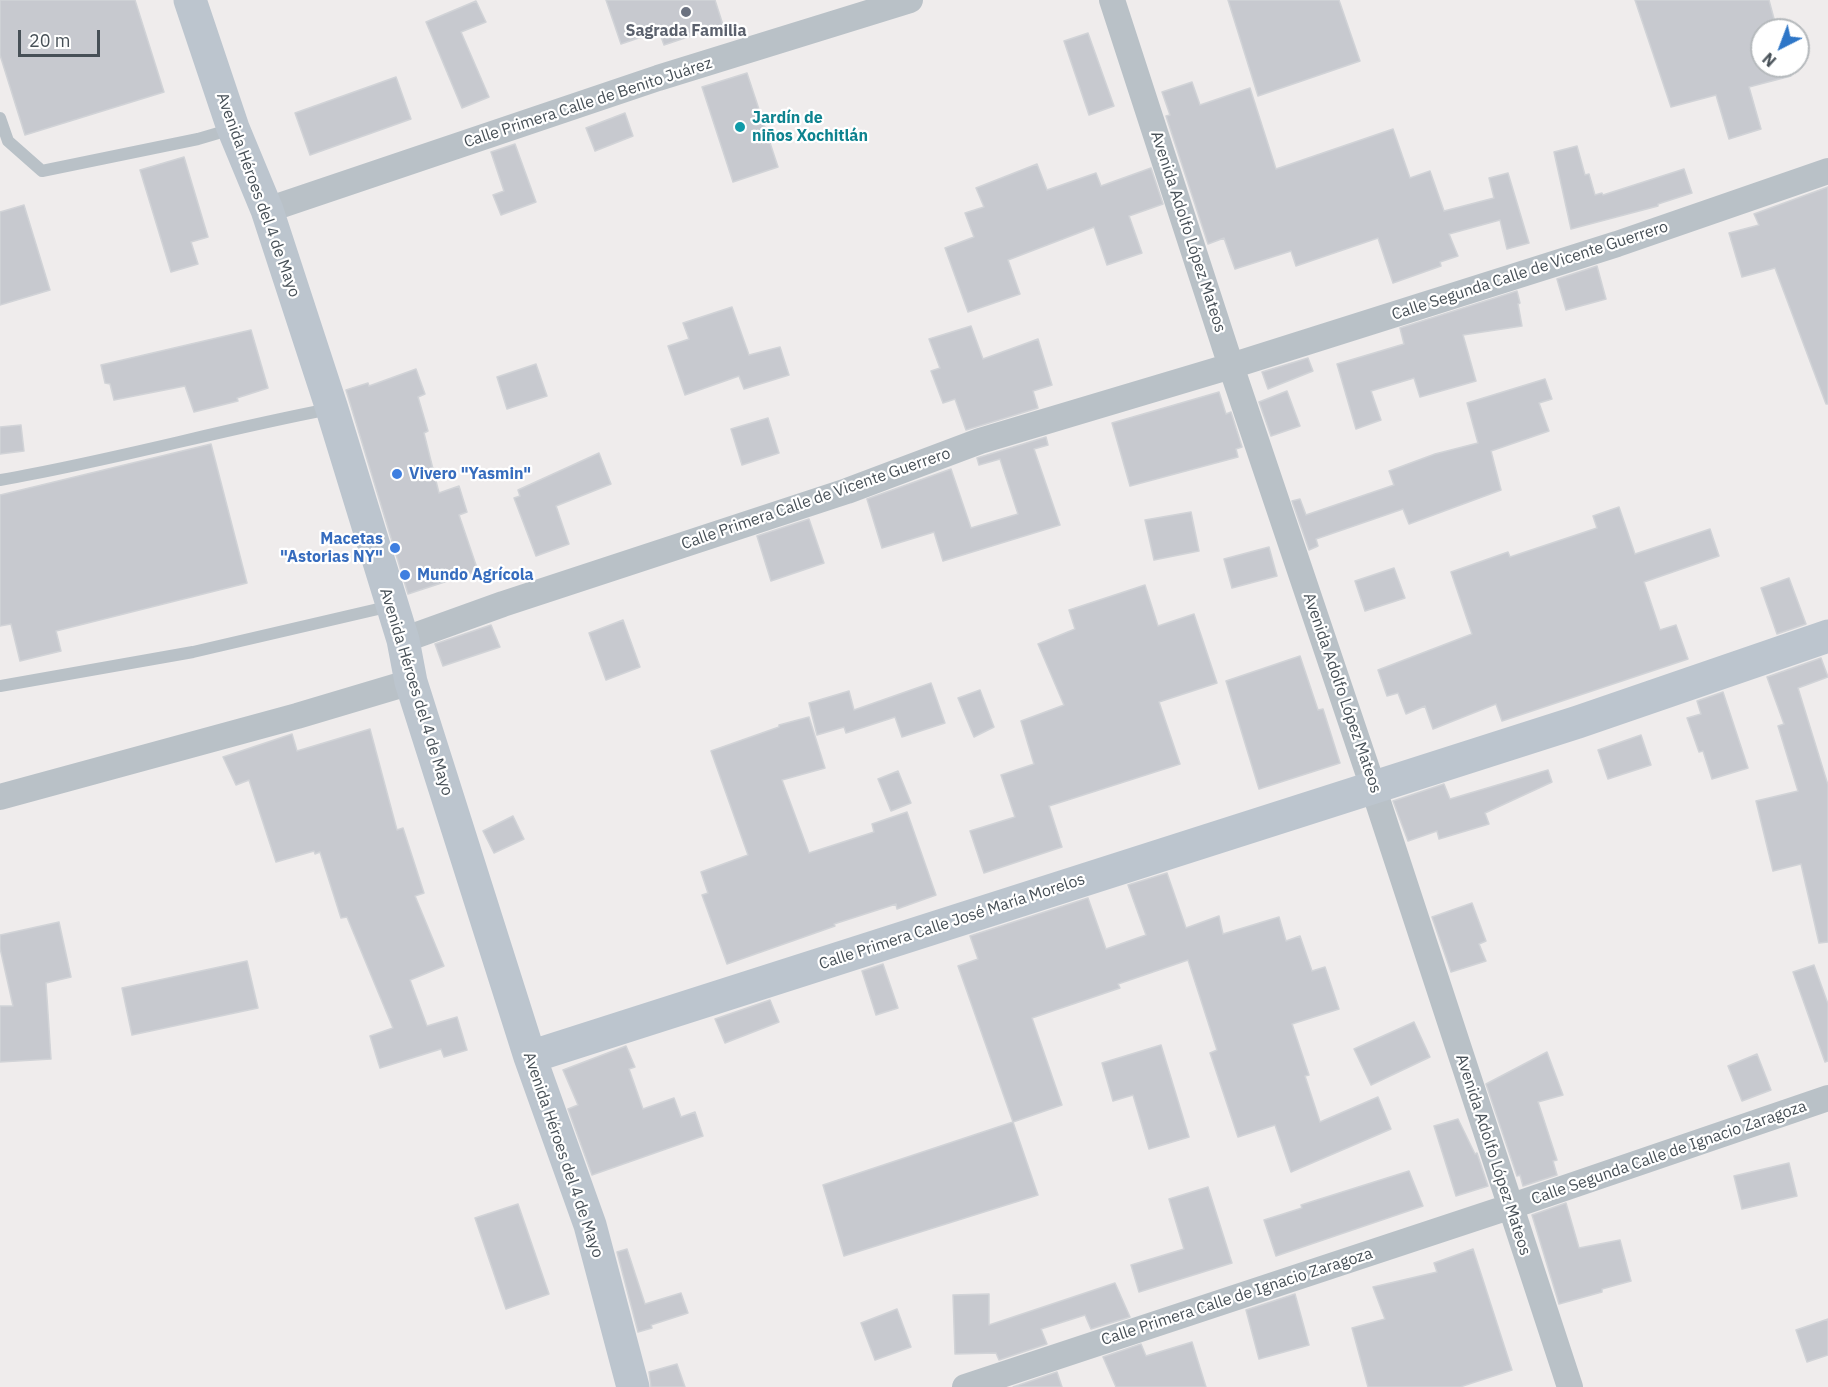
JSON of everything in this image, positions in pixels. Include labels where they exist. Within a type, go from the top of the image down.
[{"type":"main road","name":"Avenida Héroes del 4 de Mayo","points":[[190,0],[233,128],[267,210],[332,409],[403,640],[411,682],[530,1058],[590,1225],[633,1387]]},
{"type":"main road","name":"Calle Primera Calle José María Morelos","points":[[530,1058],[1578,722],[1828,636]]},
{"type":"street","name":"Calle Primera Calle de Benito Juárez","points":[[267,210],[658,78],[910,0]]},
{"type":"street","name":"Avenida Adolfo López Mateos","points":[[1112,0],[1570,1387]]},
{"type":"street","name":"Calle Segunda Calle de Vicente Guerrero","points":[[1231,366],[1617,244],[1828,171]]},
{"type":"street","name":"Calle Primera Calle de Vicente Guerrero","points":[[403,640],[504,604],[847,491],[980,441],[1231,366]]},
{"type":"street","points":[[0,797],[297,716],[411,682]]},
{"type":"street","name":"Calle Segunda Calle de Ignacio Zaragoza","points":[[1509,1207],[1828,1098]]},
{"type":"street","name":"Calle Primera Calle de Ignacio Zaragoza","points":[[965,1387],[1509,1207]]},
{"type":"lane","points":[[0,118],[8,141],[42,171],[198,139],[233,128]]},
{"type":"lane","points":[[0,480],[75,467],[183,440],[332,409]]},
{"type":"lane","points":[[0,686],[193,652],[391,606]]},
{"type":"building","points":[[0,0],[135,0],[164,92],[25,135],[0,55]]},
{"type":"building","points":[[606,0],[715,0],[723,25],[664,45],[659,31],[621,44]]},
{"type":"building","points":[[1228,0],[1339,0],[1360,61],[1258,96]]},
{"type":"building","points":[[1635,0],[1769,0],[1774,18],[1750,18],[1750,78],[1783,78],[1749,87],[1761,129],[1729,139],[1716,95],[1671,107]]},
{"type":"building","points":[[476,1],[486,22],[461,32],[489,97],[462,108],[426,22]]},
{"type":"building","points":[[1088,33],[1114,106],[1089,115],[1064,41]]},
{"type":"building","name":"Jardín de niños Xochitlán","points":[[747,73],[778,167],[733,182],[702,87]]},
{"type":"building","points":[[396,77],[411,119],[310,155],[295,113]]},
{"type":"building","points":[[1192,82],[1200,105],[1250,88],[1276,169],[1393,129],[1410,178],[1430,171],[1444,211],[1494,198],[1489,178],[1508,173],[1529,243],[1507,249],[1500,220],[1449,234],[1458,256],[1440,262],[1441,266],[1393,283],[1378,238],[1296,266],[1291,251],[1235,269],[1224,238],[1208,244],[1166,116],[1170,115],[1162,92]]},
{"type":"building","points":[[625,113],[633,136],[595,151],[586,128]]},
{"type":"building","points":[[515,144],[536,202],[501,215],[493,195],[504,191],[491,152]]},
{"type":"building","points":[[1577,146],[1585,175],[1589,174],[1595,195],[1602,193],[1603,195],[1684,169],[1692,193],[1658,204],[1658,206],[1571,229],[1554,152]]},
{"type":"building","points":[[184,157],[208,237],[191,242],[198,264],[171,272],[140,170]]},
{"type":"building","points":[[1037,164],[1047,190],[1096,173],[1101,186],[1151,168],[1163,204],[1129,216],[1142,253],[1107,265],[1094,227],[1008,260],[1020,294],[968,312],[945,248],[974,237],[965,213],[984,207],[976,188]]},
{"type":"building","points":[[1828,187],[1828,404],[1826,404],[1775,268],[1742,277],[1729,233],[1759,225],[1754,214]]},
{"type":"building","points":[[24,205],[50,290],[0,305],[0,212]]},
{"type":"building","points":[[1597,266],[1606,299],[1566,310],[1557,279]]},
{"type":"building","points":[[1517,291],[1522,326],[1463,335],[1476,381],[1420,397],[1414,378],[1371,391],[1381,420],[1356,429],[1337,364],[1404,344],[1400,328]]},
{"type":"building","points":[[732,307],[749,355],[780,347],[789,375],[744,389],[739,376],[685,395],[668,346],[689,339],[683,323]]},
{"type":"building","points":[[971,326],[983,359],[1038,339],[1052,385],[1033,391],[1038,408],[966,430],[955,399],[943,403],[931,371],[940,368],[929,339]]},
{"type":"building","points":[[251,330],[268,388],[237,398],[238,401],[194,412],[185,386],[114,400],[110,384],[105,383],[101,365]]},
{"type":"building","points":[[1308,358],[1313,371],[1268,389],[1262,372]]},
{"type":"building","points":[[536,364],[547,396],[507,409],[497,377]]},
{"type":"building","points":[[416,369],[425,394],[418,397],[428,431],[424,433],[439,493],[459,486],[467,512],[459,515],[478,571],[408,594],[346,390],[368,383],[369,386]]},
{"type":"building","points":[[1545,379],[1552,399],[1539,403],[1549,431],[1491,451],[1501,490],[1409,524],[1403,509],[1316,539],[1318,546],[1309,550],[1292,501],[1300,499],[1306,515],[1394,485],[1389,471],[1435,454],[1478,443],[1467,403]]},
{"type":"building","points":[[1287,391],[1300,426],[1271,436],[1259,402]]},
{"type":"building","points":[[1219,392],[1226,414],[1231,412],[1242,447],[1236,449],[1238,457],[1130,486],[1112,423]]},
{"type":"building","points":[[768,418],[779,453],[742,465],[731,429]]},
{"type":"building","points":[[21,425],[24,451],[0,454],[0,427]]},
{"type":"building","points":[[1046,437],[1048,445],[1034,449],[1060,525],[943,561],[934,532],[882,548],[867,499],[951,469],[971,528],[1018,514],[1000,459],[979,465],[977,458]]},
{"type":"building","points":[[211,444],[247,583],[56,631],[61,651],[20,661],[11,624],[0,626],[0,495]]},
{"type":"building","points":[[599,453],[611,484],[556,506],[569,544],[536,556],[514,498],[520,496],[518,490]]},
{"type":"building","points":[[1619,507],[1635,554],[1710,529],[1719,556],[1644,582],[1660,630],[1676,625],[1688,659],[1502,721],[1496,704],[1433,729],[1425,706],[1406,714],[1398,693],[1387,696],[1378,670],[1472,634],[1451,572],[1508,552],[1510,557],[1597,528],[1593,516]]},
{"type":"building","points":[[1191,512],[1199,551],[1154,560],[1145,520]]},
{"type":"building","points":[[809,519],[824,563],[771,581],[757,536]]},
{"type":"building","points":[[1269,547],[1277,576],[1232,588],[1224,559]]},
{"type":"building","points":[[1394,568],[1405,598],[1365,611],[1355,581]]},
{"type":"building","points":[[1789,578],[1806,624],[1777,634],[1761,588]]},
{"type":"building","points":[[1145,585],[1158,626],[1194,614],[1217,683],[1159,702],[1180,764],[1049,806],[1062,847],[984,873],[970,831],[1015,817],[1001,775],[1034,764],[1021,721],[1064,705],[1038,644],[1075,629],[1069,610]]},
{"type":"building","points":[[623,620],[640,667],[606,680],[589,633]]},
{"type":"building","points":[[491,625],[500,647],[443,666],[435,644]]},
{"type":"building","points":[[1300,656],[1318,710],[1323,709],[1340,763],[1259,789],[1226,681]]},
{"type":"building","points":[[1821,658],[1828,677],[1798,688],[1828,785],[1828,942],[1819,943],[1801,864],[1773,871],[1756,801],[1798,791],[1778,726],[1784,724],[1767,677]]},
{"type":"building","points":[[931,683],[945,723],[902,737],[895,717],[846,733],[844,727],[817,735],[809,703],[849,691],[854,710]]},
{"type":"building","points":[[980,690],[994,727],[974,737],[958,698]]},
{"type":"building","points":[[1723,692],[1748,768],[1712,779],[1703,751],[1699,752],[1687,718],[1701,714],[1697,701]]},
{"type":"building","points":[[809,717],[825,768],[782,780],[809,853],[874,832],[872,824],[907,812],[936,895],[897,909],[896,904],[834,924],[835,926],[727,964],[702,895],[708,893],[701,872],[748,855],[711,751],[779,727],[779,725]]},
{"type":"building","points":[[370,729],[397,830],[403,828],[424,893],[415,896],[444,966],[410,980],[427,1026],[457,1017],[467,1050],[444,1057],[441,1049],[380,1068],[370,1036],[393,1028],[347,917],[341,918],[320,852],[315,854],[314,851],[276,862],[249,780],[236,785],[223,757],[292,734],[297,751]]},
{"type":"building","points":[[1641,735],[1651,765],[1608,779],[1598,750]]},
{"type":"building","points":[[1548,770],[1552,782],[1485,813],[1489,824],[1439,839],[1437,831],[1408,841],[1393,801],[1444,784],[1450,799]]},
{"type":"building","points":[[898,771],[911,803],[891,811],[878,779]]},
{"type":"building","points":[[513,816],[524,839],[494,853],[483,831]]},
{"type":"building","points":[[1167,873],[1186,928],[1219,916],[1223,934],[1279,917],[1286,941],[1300,936],[1312,971],[1325,967],[1339,1009],[1292,1024],[1309,1075],[1305,1076],[1320,1122],[1378,1097],[1391,1129],[1291,1172],[1275,1125],[1238,1137],[1210,1053],[1217,1050],[1188,960],[1118,984],[1120,988],[1032,1018],[1062,1105],[1013,1122],[958,966],[978,959],[970,936],[1088,898],[1106,949],[1146,935],[1128,885]]},
{"type":"building","points":[[1472,903],[1486,941],[1479,944],[1486,961],[1451,972],[1432,917]]},
{"type":"building","points":[[59,922],[71,977],[46,983],[51,1059],[0,1062],[0,1006],[13,1006],[0,948],[0,935]]},
{"type":"building","points":[[247,961],[258,1008],[132,1035],[122,988]]},
{"type":"building","points":[[883,964],[898,1008],[876,1015],[862,971]]},
{"type":"building","points":[[1814,965],[1828,1004],[1828,1061],[1825,1062],[1793,972]]},
{"type":"building","points":[[770,1000],[779,1022],[725,1043],[715,1019]]},
{"type":"building","points":[[1414,1022],[1430,1057],[1371,1085],[1354,1049]]},
{"type":"building","points":[[1161,1045],[1189,1137],[1149,1149],[1133,1095],[1113,1101],[1102,1063]]},
{"type":"building","points":[[626,1046],[635,1067],[629,1069],[643,1109],[674,1098],[681,1117],[695,1112],[703,1136],[592,1175],[568,1109],[578,1105],[563,1070]]},
{"type":"building","points":[[1547,1052],[1563,1095],[1538,1102],[1557,1160],[1553,1161],[1557,1175],[1523,1186],[1520,1175],[1517,1176],[1486,1084]]},
{"type":"building","points":[[1757,1054],[1771,1090],[1742,1101],[1728,1066]]},
{"type":"building","points":[[1458,1119],[1475,1154],[1477,1153],[1488,1186],[1456,1196],[1434,1126]]},
{"type":"building","points":[[1013,1122],[1038,1195],[844,1256],[823,1185]]},
{"type":"building","points":[[1789,1163],[1797,1196],[1742,1209],[1734,1176]]},
{"type":"building","points":[[1409,1171],[1423,1206],[1276,1256],[1264,1220],[1302,1208],[1301,1205]]},
{"type":"building","points":[[1208,1187],[1232,1263],[1139,1292],[1131,1265],[1184,1249],[1169,1199]]},
{"type":"building","points":[[1566,1203],[1579,1248],[1620,1240],[1631,1281],[1559,1304],[1532,1215]]},
{"type":"building","points":[[518,1204],[549,1294],[506,1309],[475,1218]]},
{"type":"building","points":[[627,1249],[645,1304],[681,1293],[688,1313],[651,1325],[652,1328],[638,1332],[617,1252]]},
{"type":"building","points":[[1473,1249],[1512,1370],[1460,1387],[1368,1387],[1352,1328],[1385,1319],[1373,1287],[1437,1272],[1434,1263]]},
{"type":"building","points":[[1115,1283],[1130,1317],[1091,1329],[1085,1315],[1041,1329],[1047,1344],[999,1360],[996,1353],[955,1354],[953,1295],[989,1294],[989,1325]]},
{"type":"building","points":[[1295,1294],[1309,1345],[1259,1359],[1246,1310]]},
{"type":"building","points":[[897,1309],[911,1347],[875,1360],[861,1323]]},
{"type":"building","points":[[1828,1319],[1828,1355],[1807,1362],[1796,1330]]},
{"type":"building","points":[[1192,1342],[1206,1387],[1116,1387],[1103,1357],[1141,1344],[1146,1356]]},
{"type":"building","points":[[677,1364],[685,1387],[651,1387],[649,1372]]},
{"type":"building","points":[[1057,1372],[1062,1387],[1013,1387]]},
{"type":"place","name":"Sagrada Familia","points":[[686,12]]},
{"type":"place","name":"Jardín de niños Xochitlán","points":[[740,127]]},
{"type":"place","name":"Vivero \"Yasmin\"","points":[[397,474]]},
{"type":"place","name":"Macetas \"Astorias NY\"","points":[[395,548]]},
{"type":"place","name":"Mundo Agrícola","points":[[405,575]]}]
